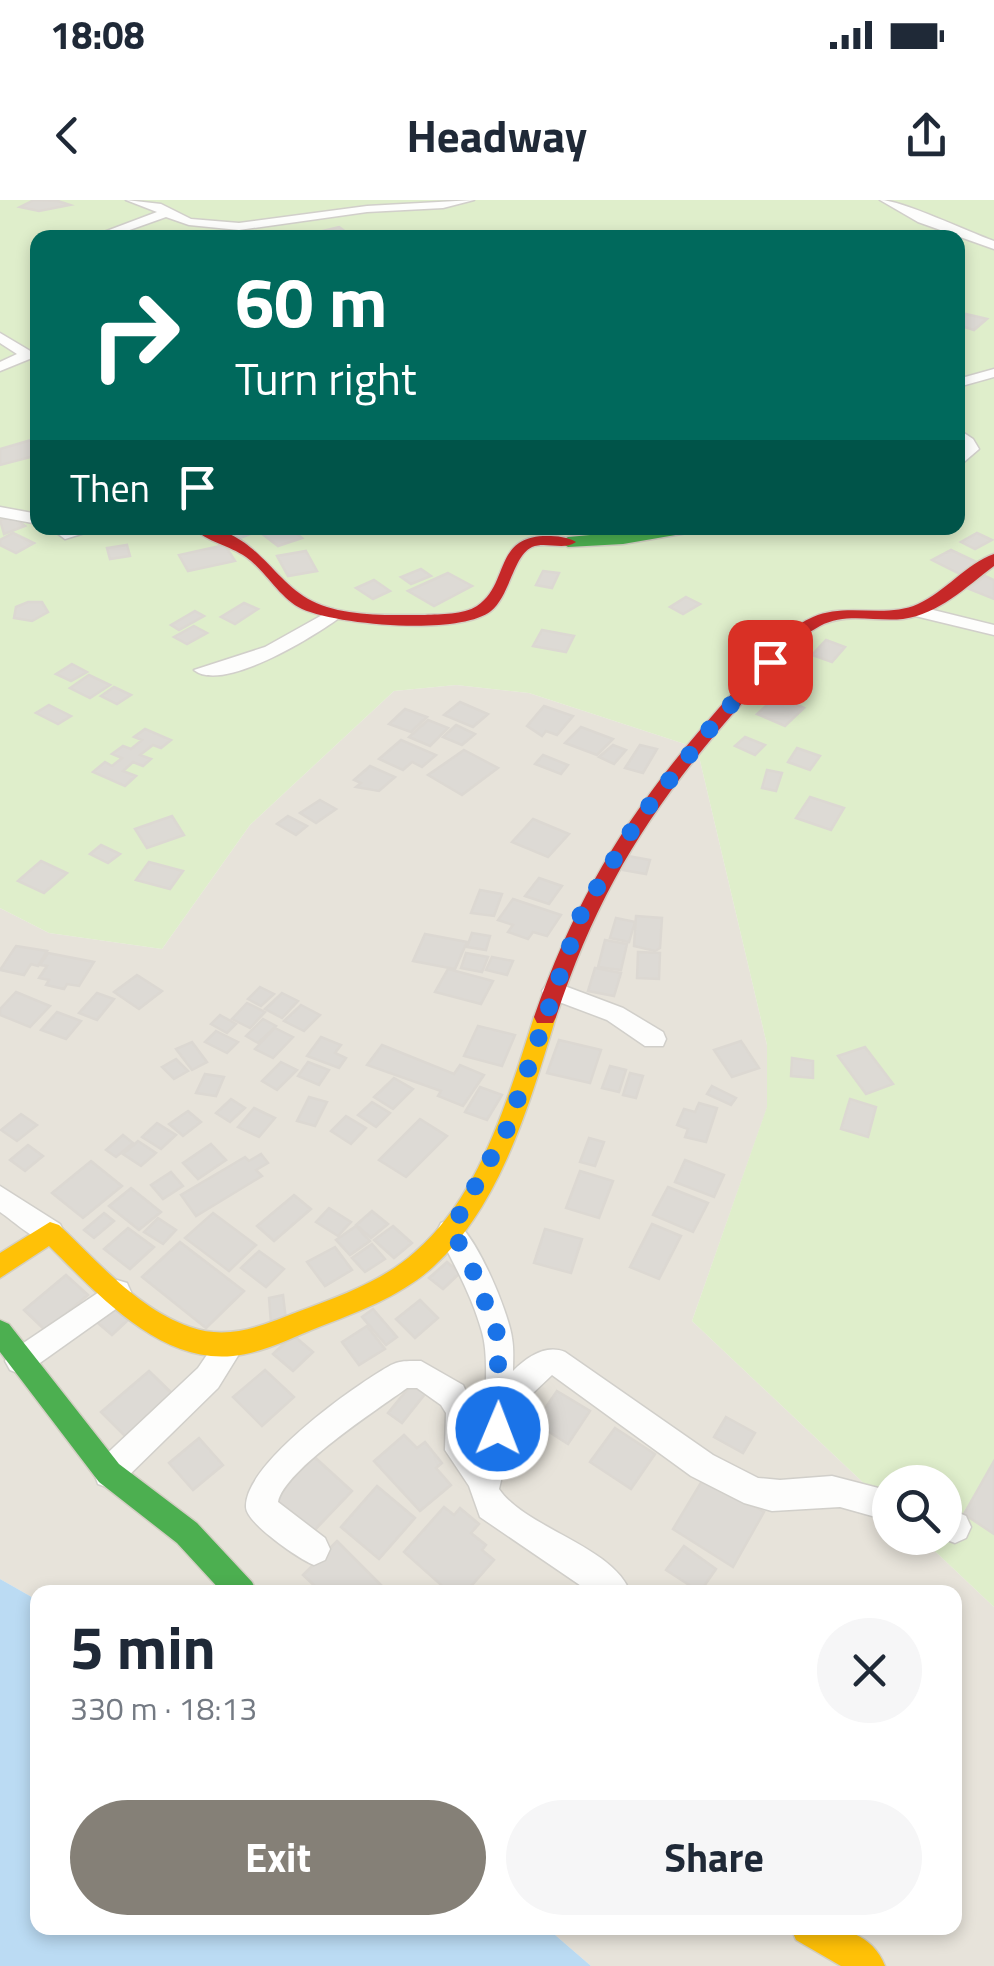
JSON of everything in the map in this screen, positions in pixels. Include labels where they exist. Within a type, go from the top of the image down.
[{"type":"street","points":[[132,200],[198,221],[256,224],[366,209],[429,208],[468,200]]},
{"type":"street","points":[[886,200],[952,230]]},
{"type":"street","points":[[117,230],[166,213]]},
{"type":"street","points":[[965,235],[994,245]]},
{"type":"street","points":[[0,337],[27,356],[0,367]]},
{"type":"street","points":[[965,380],[994,373]]},
{"type":"street","points":[[1,511],[30,517]]},
{"type":"street","points":[[214,535],[251,554],[285,590],[310,607],[334,614],[391,615],[432,621],[468,618],[484,609],[498,594],[506,568],[520,546],[530,540],[574,544],[641,535]]},
{"type":"street","points":[[916,611],[994,560]]},
{"type":"street","points":[[0,1197],[50,1232],[116,1292],[190,1339],[229,1346],[373,1293],[434,1250],[451,1230],[508,1127],[581,914],[638,820],[716,721],[796,632],[841,614],[916,611],[994,630]]},
{"type":"street","points":[[202,670],[223,669],[259,654],[334,614]]},
{"type":"street","points":[[554,991],[615,1014],[654,1039]]},
{"type":"street","points":[[451,1230],[468,1258],[498,1336],[498,1429],[482,1480],[483,1491],[491,1506],[606,1585]]},
{"type":"street","points":[[0,1267],[50,1232]]},
{"type":"street","points":[[20,1362],[116,1292]]},
{"type":"street","points":[[0,1332],[108,1473],[187,1533],[235,1585]]},
{"type":"street","points":[[108,1473],[208,1378],[229,1346]]},
{"type":"street","points":[[496,1408],[516,1392],[533,1370],[556,1361],[664,1440],[752,1491],[770,1497],[822,1491],[872,1498]]},
{"type":"street","points":[[314,1549],[261,1508],[265,1487],[294,1454],[401,1374],[422,1374],[452,1394],[461,1412],[460,1450],[482,1480]]},
{"type":"street","points":[[821,1935],[848,1949],[868,1966]]},
{"type":"shaded area","points":[[456,685],[529,693],[697,748],[767,1045],[767,1108],[692,1321],[872,1491],[872,1555],[939,1555],[994,1607],[994,1966],[591,1966],[555,1935],[962,1935],[962,1585],[30,1585],[30,1596],[0,1579],[0,908],[49,933],[162,949],[250,825],[394,691]]},
{"type":"green space","points":[[0,200],[994,200],[994,1607],[939,1555],[962,1555],[962,1465],[872,1465],[872,1491],[692,1321],[767,1107],[767,1045],[697,748],[529,693],[456,685],[394,691],[250,825],[162,949],[49,933],[0,908]]},
{"type":"water","points":[[0,1579],[30,1596],[30,1935],[555,1935],[591,1966],[0,1966]]},
{"type":"building","points":[[34,200],[70,205],[39,211],[20,207]]},
{"type":"building","points":[[965,315],[987,319],[974,330],[965,327]]},
{"type":"building","points":[[30,440],[30,457],[0,465],[0,449]]},
{"type":"building","points":[[12,516],[25,526],[4,534],[0,520]]},
{"type":"building","points":[[13,533],[34,543],[16,553],[0,545],[0,540]]},
{"type":"building","points":[[977,533],[992,540],[975,549],[961,542]]},
{"type":"building","points":[[264,535],[302,538],[278,546]]},
{"type":"building","points":[[127,545],[130,556],[110,559],[107,548]]},
{"type":"building","points":[[225,545],[235,561],[188,571],[179,555]]},
{"type":"building","points":[[951,550],[981,564],[962,575],[932,560]]},
{"type":"building","points":[[306,551],[317,571],[288,576],[277,556]]},
{"type":"building","points":[[421,569],[431,576],[411,584],[401,577]]},
{"type":"building","points":[[543,571],[559,573],[552,588],[536,585]]},
{"type":"building","points":[[448,573],[472,586],[434,606],[408,591]]},
{"type":"building","points":[[985,576],[994,580],[994,599],[969,589]]},
{"type":"building","points":[[374,580],[390,591],[373,599],[356,588]]},
{"type":"building","points":[[686,597],[700,604],[683,614],[670,607]]},
{"type":"building","points":[[42,602],[48,612],[32,621],[14,618],[16,607]]},
{"type":"building","points":[[244,603],[258,609],[235,624],[221,617]]},
{"type":"building","points":[[195,611],[204,616],[179,630],[171,625]]},
{"type":"building","points":[[194,626],[207,633],[187,644],[174,637]]},
{"type":"building","points":[[542,630],[574,636],[566,652],[533,646]]},
{"type":"building","points":[[826,640],[845,647],[832,662],[812,655]]},
{"type":"building","points":[[72,664],[87,672],[71,681],[56,674]]},
{"type":"building","points":[[89,675],[110,685],[90,698],[70,688]]},
{"type":"building","points":[[114,687],[131,695],[117,704],[101,696]]},
{"type":"building","points":[[777,696],[804,708],[785,726],[757,714]]},
{"type":"building","points":[[460,702],[488,714],[473,727],[444,715]]},
{"type":"building","points":[[49,705],[71,716],[58,724],[36,713]]},
{"type":"building","points":[[544,706],[573,716],[557,735],[546,731],[542,736],[527,726]]},
{"type":"building","points":[[405,709],[427,717],[411,732],[389,724]]},
{"type":"building","points":[[428,720],[448,728],[430,746],[409,737]]},
{"type":"building","points":[[456,725],[475,734],[462,745],[443,737]]},
{"type":"building","points":[[581,727],[613,739],[597,755],[565,743]]},
{"type":"building","points":[[145,729],[171,740],[161,748],[153,745],[140,755],[151,759],[143,766],[133,762],[123,771],[136,776],[125,786],[93,772],[105,762],[112,766],[122,758],[112,754],[123,746],[131,749],[142,740],[134,737]]},
{"type":"building","points":[[745,737],[765,745],[755,755],[735,746]]},
{"type":"building","points":[[401,740],[436,755],[422,767],[412,762],[403,770],[379,759]]},
{"type":"building","points":[[613,745],[626,750],[614,764],[599,757]]},
{"type":"building","points":[[640,745],[657,749],[643,773],[625,768]]},
{"type":"building","points":[[797,748],[820,756],[810,770],[788,762]]},
{"type":"building","points":[[464,750],[498,768],[462,795],[428,775]]},
{"type":"building","points":[[543,755],[568,765],[561,774],[535,764]]},
{"type":"building","points":[[370,766],[395,777],[379,791],[356,787],[361,783],[354,780]]},
{"type":"building","points":[[767,770],[782,773],[776,791],[762,788]]},
{"type":"building","points":[[810,797],[844,808],[831,830],[796,818]]},
{"type":"building","points":[[320,800],[336,809],[316,823],[300,813]]},
{"type":"building","points":[[172,816],[184,835],[147,848],[135,829]]},
{"type":"building","points":[[288,816],[307,826],[296,835],[277,824]]},
{"type":"building","points":[[533,819],[569,834],[548,857],[512,842]]},
{"type":"building","points":[[101,845],[120,854],[108,863],[90,854]]},
{"type":"building","points":[[628,856],[650,860],[646,874],[623,870]]},
{"type":"building","points":[[41,861],[67,873],[44,893],[18,881]]},
{"type":"building","points":[[149,862],[183,871],[170,889],[136,880]]},
{"type":"building","points":[[539,878],[562,886],[549,904],[525,896]]},
{"type":"building","points":[[480,890],[502,894],[494,916],[471,913]]},
{"type":"building","points":[[513,899],[561,915],[547,936],[533,932],[528,939],[508,932],[513,925],[498,920]]},
{"type":"building","points":[[636,916],[662,918],[660,948],[655,951],[634,946]]},
{"type":"building","points":[[616,918],[635,922],[629,942],[610,938]]},
{"type":"building","points":[[472,933],[490,936],[486,950],[467,947]]},
{"type":"building","points":[[425,934],[467,942],[455,969],[413,961]]},
{"type":"building","points":[[605,940],[627,944],[621,970],[598,967]]},
{"type":"building","points":[[16,946],[47,951],[38,966],[31,964],[24,975],[0,970]]},
{"type":"building","points":[[638,952],[660,953],[659,979],[637,978]]},
{"type":"building","points":[[48,953],[94,962],[79,986],[67,984],[64,989],[46,985],[49,980],[39,978],[47,966],[40,965]]},
{"type":"building","points":[[466,953],[488,957],[482,972],[461,968]]},
{"type":"building","points":[[492,957],[513,961],[507,975],[486,970]]},
{"type":"building","points":[[595,968],[621,973],[614,996],[588,991]]},
{"type":"building","points":[[448,969],[493,981],[481,1004],[435,992]]},
{"type":"building","points":[[137,975],[162,991],[139,1009],[114,992]]},
{"type":"building","points":[[260,987],[274,994],[261,1006],[248,999]]},
{"type":"building","points":[[16,992],[50,1006],[30,1027],[0,1015],[0,1009]]},
{"type":"building","points":[[97,993],[114,999],[97,1020],[79,1013]]},
{"type":"building","points":[[282,993],[298,1001],[282,1018],[265,1009]]},
{"type":"building","points":[[247,1003],[265,1012],[250,1028],[232,1019]]},
{"type":"building","points":[[301,1005],[320,1015],[304,1031],[284,1021]]},
{"type":"building","points":[[57,1012],[81,1021],[66,1039],[41,1030]]},
{"type":"building","points":[[220,1015],[236,1024],[227,1033],[211,1024]]},
{"type":"building","points":[[263,1019],[276,1026],[258,1043],[246,1036]]},
{"type":"building","points":[[478,1026],[515,1035],[502,1066],[464,1056]]},
{"type":"building","points":[[275,1028],[293,1037],[273,1058],[255,1049]]},
{"type":"building","points":[[216,1031],[238,1042],[227,1053],[205,1042]]},
{"type":"building","points":[[321,1037],[341,1045],[335,1053],[346,1058],[339,1068],[307,1056]]},
{"type":"building","points":[[559,1040],[601,1050],[590,1083],[547,1073]]},
{"type":"building","points":[[741,1041],[759,1068],[732,1077],[714,1050]]},
{"type":"building","points":[[192,1042],[207,1062],[192,1070],[176,1049]]},
{"type":"building","points":[[382,1045],[454,1074],[460,1065],[484,1075],[463,1106],[438,1096],[441,1091],[367,1065]]},
{"type":"building","points":[[865,1047],[893,1084],[866,1094],[838,1056]]},
{"type":"building","points":[[792,1058],[813,1061],[813,1078],[791,1076]]},
{"type":"building","points":[[176,1059],[188,1071],[174,1079],[162,1067]]},
{"type":"building","points":[[281,1062],[297,1070],[277,1090],[262,1081]]},
{"type":"building","points":[[308,1062],[329,1070],[319,1085],[298,1076]]},
{"type":"building","points":[[610,1066],[626,1070],[619,1092],[602,1088]]},
{"type":"building","points":[[630,1073],[643,1076],[636,1098],[623,1095]]},
{"type":"building","points":[[205,1074],[224,1077],[216,1096],[196,1093]]},
{"type":"building","points":[[394,1078],[413,1089],[393,1109],[374,1097]]},
{"type":"building","points":[[712,1086],[736,1098],[731,1105],[707,1094]]},
{"type":"building","points":[[480,1087],[502,1095],[487,1120],[465,1112]]},
{"type":"building","points":[[309,1097],[327,1102],[315,1126],[297,1121]]},
{"type":"building","points":[[231,1099],[245,1108],[230,1122],[216,1113]]},
{"type":"building","points":[[850,1099],[876,1107],[868,1137],[841,1129]]},
{"type":"building","points":[[372,1102],[390,1113],[376,1127],[358,1115]]},
{"type":"building","points":[[699,1103],[717,1108],[706,1142],[685,1137],[688,1129],[677,1125],[684,1109],[695,1112]]},
{"type":"building","points":[[254,1108],[275,1118],[259,1137],[238,1127]]},
{"type":"building","points":[[188,1111],[201,1122],[183,1136],[169,1124]]},
{"type":"building","points":[[21,1114],[37,1125],[17,1141],[1,1130]]},
{"type":"building","points":[[346,1116],[366,1128],[351,1144],[331,1131]]},
{"type":"building","points":[[420,1119],[447,1136],[406,1177],[379,1160]]},
{"type":"building","points":[[157,1123],[176,1135],[161,1149],[142,1137]]},
{"type":"building","points":[[123,1135],[133,1143],[116,1157],[106,1150]]},
{"type":"building","points":[[589,1138],[604,1142],[595,1166],[580,1162]]},
{"type":"building","points":[[138,1141],[156,1153],[141,1166],[123,1154]]},
{"type":"building","points":[[211,1144],[226,1160],[198,1179],[183,1163]]},
{"type":"building","points":[[28,1145],[43,1156],[25,1171],[10,1160]]},
{"type":"building","points":[[261,1154],[268,1163],[256,1170],[262,1176],[196,1216],[181,1195],[245,1157],[249,1161]]},
{"type":"building","points":[[685,1160],[724,1175],[714,1197],[675,1182]]},
{"type":"building","points":[[91,1161],[122,1186],[83,1218],[52,1193]]},
{"type":"building","points":[[580,1171],[613,1181],[599,1218],[566,1208]]},
{"type":"building","points":[[171,1172],[183,1186],[163,1199],[151,1185]]},
{"type":"building","points":[[668,1187],[708,1203],[693,1232],[653,1215]]},
{"type":"building","points":[[131,1188],[161,1212],[139,1230],[109,1206]]},
{"type":"building","points":[[294,1195],[311,1209],[274,1241],[257,1226]]},
{"type":"building","points":[[329,1208],[351,1222],[338,1236],[316,1222]]},
{"type":"building","points":[[372,1211],[388,1224],[371,1238],[356,1225]]},
{"type":"building","points":[[104,1213],[114,1221],[94,1238],[84,1230]]},
{"type":"building","points":[[213,1213],[256,1245],[229,1271],[185,1238]]},
{"type":"building","points":[[158,1218],[176,1230],[163,1244],[144,1232]]},
{"type":"building","points":[[652,1224],[681,1236],[659,1279],[630,1267]]},
{"type":"building","points":[[356,1226],[370,1241],[350,1255],[336,1240]]},
{"type":"building","points":[[393,1226],[412,1243],[394,1258],[374,1240]]},
{"type":"building","points":[[128,1228],[154,1247],[130,1269],[104,1249]]},
{"type":"building","points":[[545,1229],[582,1239],[571,1273],[534,1263]]},
{"type":"building","points":[[180,1242],[244,1291],[206,1328],[142,1277]]},
{"type":"building","points":[[372,1244],[385,1259],[365,1272],[352,1258]]},
{"type":"building","points":[[335,1247],[352,1270],[325,1286],[307,1262]]},
{"type":"building","points":[[259,1251],[284,1269],[266,1287],[241,1268]]},
{"type":"building","points":[[447,1262],[460,1273],[443,1289],[429,1278]]},
{"type":"building","points":[[66,1275],[88,1295],[46,1331],[24,1310]]},
{"type":"building","points":[[283,1295],[286,1320],[271,1323],[269,1298]]},
{"type":"building","points":[[420,1300],[438,1318],[415,1338],[396,1319]]},
{"type":"building","points":[[108,1303],[128,1320],[112,1335],[92,1318]]},
{"type":"building","points":[[373,1309],[397,1337],[386,1345],[362,1317]]},
{"type":"building","points":[[367,1326],[385,1349],[359,1365],[342,1342]]},
{"type":"building","points":[[293,1335],[313,1352],[293,1371],[273,1354]]},
{"type":"building","points":[[265,1370],[294,1397],[262,1426],[233,1397]]},
{"type":"building","points":[[149,1371],[178,1399],[130,1441],[101,1412]]},
{"type":"building","points":[[411,1385],[425,1394],[402,1423],[388,1413]]},
{"type":"building","points":[[557,1391],[590,1411],[568,1444],[535,1423]]},
{"type":"building","points":[[726,1417],[755,1433],[743,1453],[714,1437]]},
{"type":"building","points":[[615,1428],[655,1454],[631,1489],[590,1462]]},
{"type":"building","points":[[404,1435],[417,1448],[425,1442],[442,1463],[436,1468],[451,1485],[420,1511],[374,1461]]},
{"type":"building","points":[[199,1438],[223,1465],[193,1490],[169,1463]]},
{"type":"building","points":[[309,1452],[352,1491],[310,1535],[266,1496]]},
{"type":"building","points":[[994,1461],[994,1534],[964,1514]]},
{"type":"building","points":[[705,1476],[764,1512],[733,1567],[673,1529]]},
{"type":"building","points":[[377,1486],[415,1518],[379,1559],[341,1527]]},
{"type":"building","points":[[444,1507],[454,1515],[460,1508],[479,1524],[471,1533],[486,1545],[482,1550],[494,1560],[472,1585],[441,1585],[404,1552]]},
{"type":"building","points":[[337,1541],[381,1585],[314,1585],[303,1575]]},
{"type":"building","points":[[684,1546],[716,1569],[705,1585],[689,1585],[666,1570]]},
{"type":"traffic: fast","points":[[568,542],[648,535]]},
{"type":"traffic: fast","points":[[0,1332],[109,1473],[187,1533],[235,1585]]},
{"type":"traffic: slow","points":[[0,1267],[50,1232],[143,1315],[187,1338],[222,1345],[258,1339],[368,1295],[425,1259],[465,1209],[498,1146],[545,1017]]},
{"type":"traffic: slow","points":[[821,1935],[848,1949],[868,1966]]},
{"type":"traffic: jam","points":[[211,535],[248,552],[302,603],[347,615],[399,619],[471,615],[484,609],[496,596],[519,549],[544,540],[568,542]]},
{"type":"traffic: jam","points":[[545,1017],[580,922],[624,841],[678,767],[779,650],[809,625],[833,615],[895,615],[919,610],[994,559]]},
{"type":"route","points":[[498,1429],[498,1336],[468,1258],[451,1230],[508,1127],[581,914],[638,820],[716,721],[770,662]]}]
